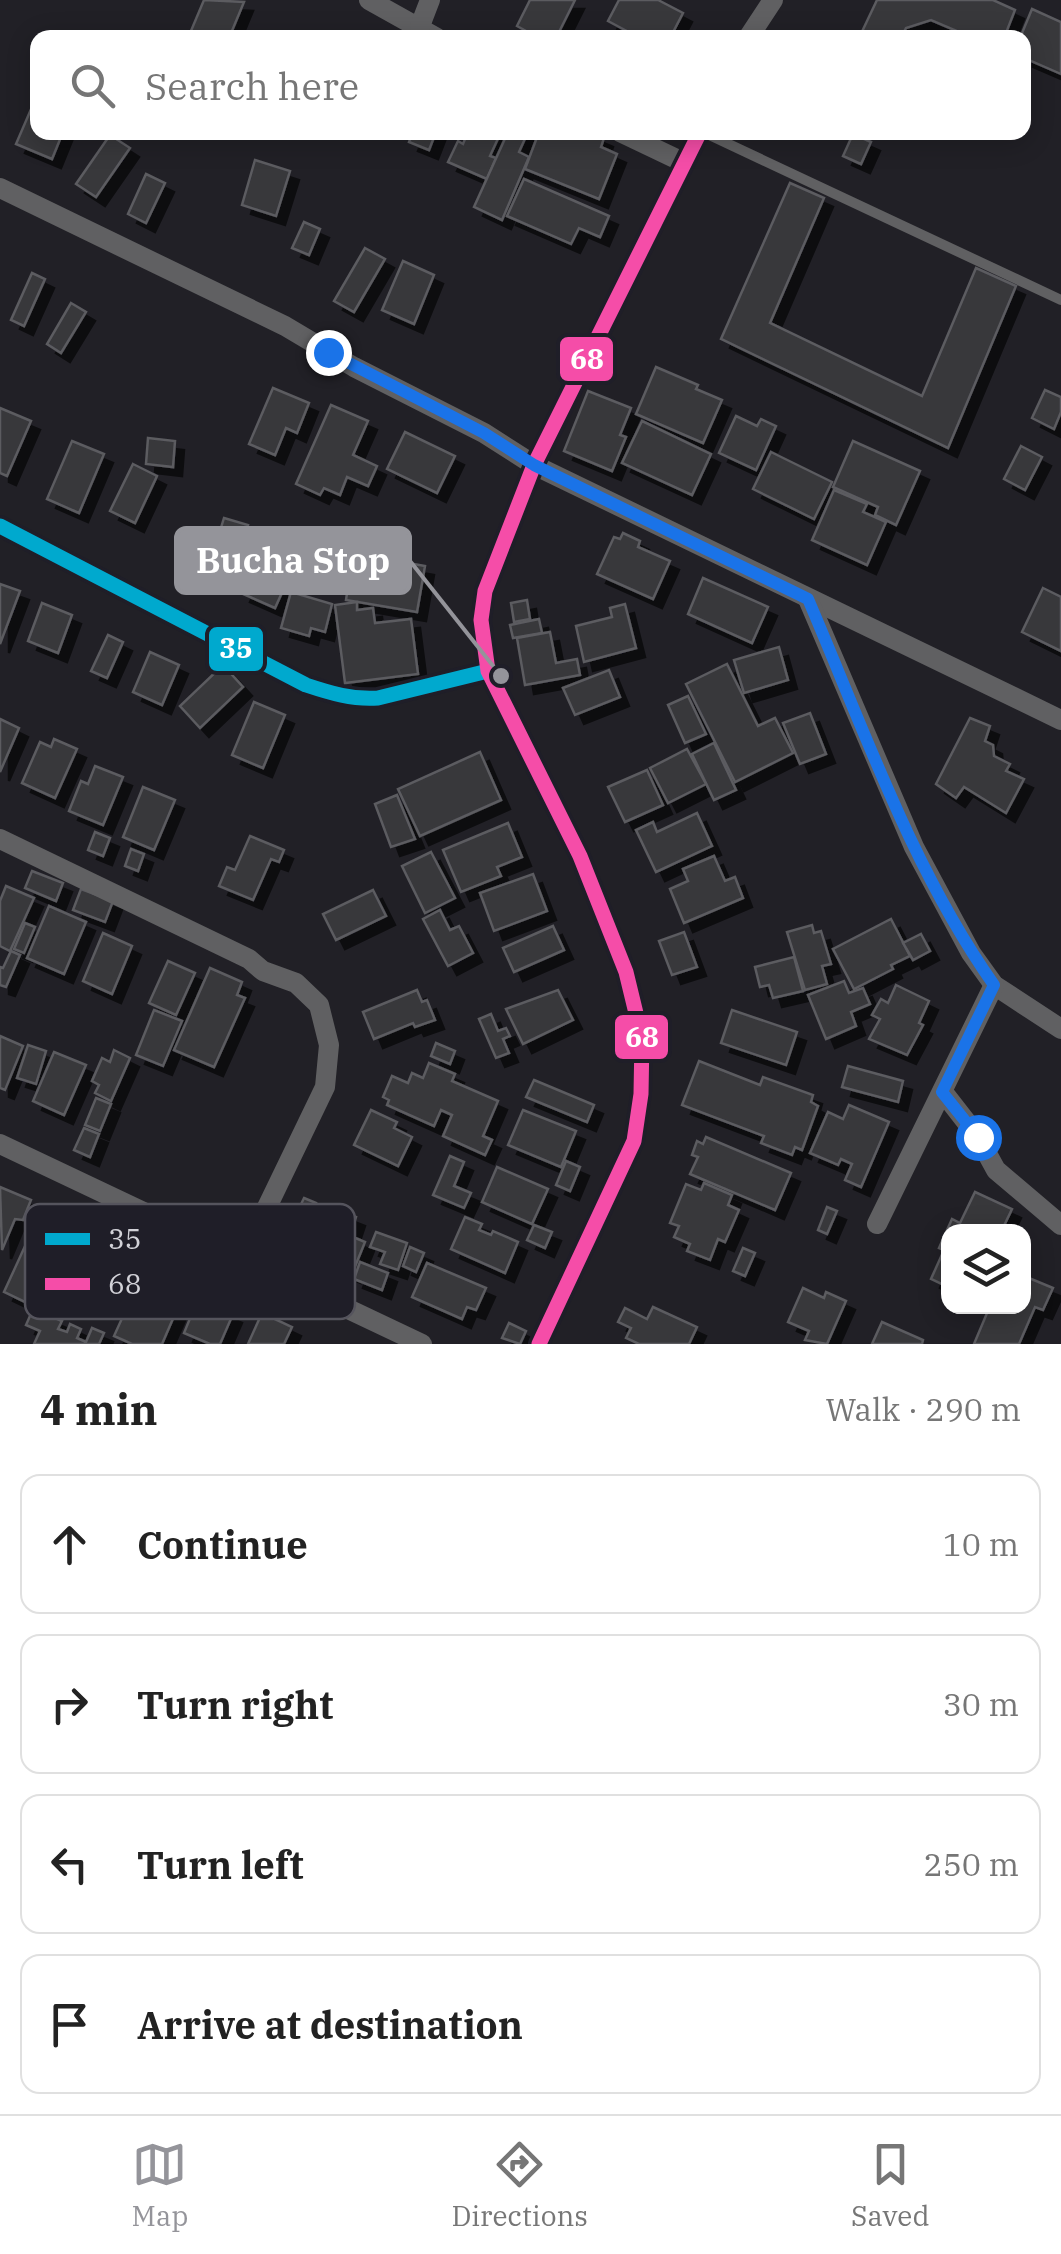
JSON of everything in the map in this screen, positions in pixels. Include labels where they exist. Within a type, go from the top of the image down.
[{"type":"street","points":[[368,0],[424,30]]},
{"type":"street","points":[[428,30],[430,0]]},
{"type":"street","points":[[753,30],[772,0]]},
{"type":"street","points":[[637,140],[685,163]]},
{"type":"street","points":[[539,1344],[634,1141],[642,1038],[626,972],[580,856],[488,670],[481,620],[485,591],[534,465],[698,140]]},
{"type":"street","points":[[0,188],[285,326],[354,367],[484,433],[534,465],[1061,720]]},
{"type":"street","points":[[0,526],[306,685],[337,695],[378,698],[488,670]]},
{"type":"street","points":[[808,599],[914,847],[971,952],[994,985],[1061,1028]]},
{"type":"street","points":[[0,840],[249,959],[264,971],[296,983],[319,1005],[329,1045],[325,1087],[269,1204]]},
{"type":"street","points":[[878,1224],[994,985]]},
{"type":"street","points":[[942,1092],[978,1137],[996,1170],[1061,1226]]},
{"type":"street","points":[[0,1144],[128,1204]]},
{"type":"street","points":[[355,1312],[422,1344]]},
{"type":"lane","points":[[719,140],[1061,300]]},
{"type":"building","points":[[204,0],[244,2],[232,30],[191,30]]},
{"type":"building","points":[[530,0],[575,0],[560,30],[524,30],[517,26]]},
{"type":"building","points":[[619,0],[658,0],[683,13],[674,30],[625,30],[608,21]]},
{"type":"building","points":[[877,0],[993,0],[1015,10],[1007,30],[954,30],[931,20],[905,30],[863,30]]},
{"type":"building","points":[[1032,9],[1061,22],[1061,74],[1031,61],[1031,30],[1023,30]]},
{"type":"building","points":[[30,112],[30,140],[60,140],[52,159],[16,144]]},
{"type":"building","points":[[107,140],[118,140],[130,148],[96,197],[76,184]]},
{"type":"building","points":[[410,140],[433,140],[429,150]]},
{"type":"building","points":[[465,140],[497,140],[490,156],[496,158],[487,179],[448,162],[458,141],[463,144]]},
{"type":"building","points":[[504,140],[524,140],[519,152],[529,157],[502,220],[474,207]]},
{"type":"building","points":[[536,140],[603,140],[601,147],[617,154],[599,199],[525,169]]},
{"type":"building","points":[[850,140],[871,142],[861,164],[843,156]]},
{"type":"building","points":[[255,160],[290,171],[276,216],[242,205]]},
{"type":"building","points":[[146,174],[165,183],[146,223],[128,214]]},
{"type":"building","points":[[524,179],[609,216],[600,237],[579,228],[571,244],[507,216]]},
{"type":"building","points":[[790,183],[824,198],[770,323],[922,396],[976,268],[1016,286],[948,448],[721,339]]},
{"type":"building","points":[[304,222],[320,229],[309,255],[292,248]]},
{"type":"building","points":[[365,248],[385,259],[354,312],[334,301]]},
{"type":"building","points":[[403,261],[434,275],[414,324],[382,310]]},
{"type":"building","points":[[32,273],[45,279],[24,326],[11,320]]},
{"type":"building","points":[[71,303],[86,312],[61,353],[47,344]]},
{"type":"building","points":[[656,367],[722,400],[703,443],[636,414]]},
{"type":"building","points":[[273,388],[309,403],[297,433],[286,428],[275,455],[249,444]]},
{"type":"building","points":[[1045,390],[1061,397],[1061,412],[1054,429],[1032,418]]},
{"type":"building","points":[[588,391],[631,408],[620,435],[626,437],[612,471],[564,451]]},
{"type":"building","points":[[331,405],[368,421],[353,455],[377,466],[368,486],[347,477],[340,495],[324,488],[320,495],[296,484]]},
{"type":"building","points":[[0,408],[31,421],[7,476],[0,473]]},
{"type":"building","points":[[736,416],[757,426],[761,419],[776,426],[756,470],[719,453]]},
{"type":"building","points":[[642,421],[711,454],[692,495],[622,463]]},
{"type":"building","points":[[405,432],[455,456],[437,493],[387,469]]},
{"type":"building","points":[[148,438],[175,441],[173,467],[146,464]]},
{"type":"building","points":[[72,441],[104,454],[79,513],[47,499]]},
{"type":"building","points":[[853,441],[920,471],[896,525],[875,515],[878,507],[833,487]]},
{"type":"building","points":[[1021,446],[1042,457],[1025,490],[1004,479]]},
{"type":"building","points":[[771,452],[832,482],[814,519],[753,489]]},
{"type":"building","points":[[133,464],[157,476],[135,523],[110,511]]},
{"type":"building","points":[[834,490],[867,504],[863,512],[886,522],[867,565],[812,540]]},
{"type":"building","points":[[224,518],[248,525],[243,539],[220,531]]},
{"type":"building","points":[[623,533],[640,541],[638,547],[670,561],[653,599],[597,574],[614,537],[620,539]]},
{"type":"building","points":[[267,535],[301,550],[290,575],[283,572],[278,585],[284,588],[275,608],[241,593]]},
{"type":"building","points":[[352,561],[407,570],[408,563],[425,566],[417,612],[346,600]]},
{"type":"building","points":[[703,578],[768,607],[752,643],[688,614]]},
{"type":"building","points":[[0,584],[20,591],[0,644]]},
{"type":"building","points":[[1043,588],[1061,597],[1061,651],[1022,632]]},
{"type":"building","points":[[291,592],[332,604],[325,632],[311,628],[309,636],[281,628]]},
{"type":"building","points":[[527,600],[530,619],[514,622],[511,603]]},
{"type":"building","points":[[357,602],[357,610],[373,608],[375,623],[411,619],[418,674],[345,683],[335,605]]},
{"type":"building","points":[[42,603],[72,615],[58,653],[28,641]]},
{"type":"building","points":[[625,604],[636,648],[584,662],[576,626],[612,617],[610,608]]},
{"type":"building","points":[[539,619],[542,633],[513,638],[510,625]]},
{"type":"building","points":[[550,632],[556,663],[577,659],[580,675],[525,685],[517,638]]},
{"type":"building","points":[[108,635],[123,642],[107,678],[91,671]]},
{"type":"building","points":[[779,647],[788,680],[744,693],[734,660]]},
{"type":"building","points":[[150,652],[179,665],[162,705],[133,692]]},
{"type":"building","points":[[727,664],[758,726],[775,718],[793,753],[735,782],[686,684]]},
{"type":"building","points":[[223,665],[243,687],[200,728],[180,706]]},
{"type":"building","points":[[609,670],[620,697],[575,715],[563,688]]},
{"type":"building","points":[[688,696],[706,734],[685,743],[668,705]]},
{"type":"building","points":[[254,702],[285,715],[263,768],[232,755]]},
{"type":"building","points":[[810,713],[826,754],[800,764],[783,723]]},
{"type":"building","points":[[970,718],[990,726],[985,741],[993,745],[994,756],[1010,764],[1006,771],[1024,779],[1006,813],[964,787],[956,798],[936,784]]},
{"type":"building","points":[[0,719],[19,728],[0,772]]},
{"type":"building","points":[[54,739],[77,749],[55,798],[22,783],[40,742],[51,747]]},
{"type":"building","points":[[714,743],[736,790],[714,800],[692,754]]},
{"type":"building","points":[[687,749],[706,784],[668,803],[650,768]]},
{"type":"building","points":[[480,752],[501,800],[420,836],[398,789]]},
{"type":"building","points":[[95,766],[123,777],[103,825],[69,811],[81,781],[88,784]]},
{"type":"building","points":[[647,770],[663,805],[625,822],[608,787]]},
{"type":"building","points":[[143,787],[175,800],[154,850],[123,837]]},
{"type":"building","points":[[397,795],[415,839],[391,847],[375,804]]},
{"type":"building","points":[[697,813],[712,846],[656,872],[636,830],[653,822],[657,832]]},
{"type":"building","points":[[508,823],[522,857],[497,867],[501,876],[461,892],[443,850]]},
{"type":"building","points":[[95,832],[110,838],[103,856],[88,850]]},
{"type":"building","points":[[250,836],[284,850],[279,862],[271,859],[253,900],[219,886],[227,867],[235,870]]},
{"type":"building","points":[[131,849],[144,854],[138,871],[125,866]]},
{"type":"building","points":[[431,852],[455,898],[425,913],[402,866]]},
{"type":"building","points":[[714,856],[725,881],[735,877],[743,898],[684,923],[670,889],[688,881],[683,869]]},
{"type":"building","points":[[32,871],[63,883],[56,901],[25,888]]},
{"type":"building","points":[[533,874],[547,911],[494,931],[480,893]]},
{"type":"building","points":[[6,886],[34,898],[10,951],[0,946],[0,901]]},
{"type":"building","points":[[81,889],[113,901],[105,922],[73,910]]},
{"type":"building","points":[[373,890],[386,916],[336,940],[323,914]]},
{"type":"building","points":[[49,906],[86,922],[64,974],[27,958]]},
{"type":"building","points":[[440,910],[450,930],[459,926],[473,953],[448,966],[423,919]]},
{"type":"building","points":[[891,919],[910,956],[854,989],[833,949]]},
{"type":"building","points":[[25,923],[35,927],[24,953],[14,949]]},
{"type":"building","points":[[812,925],[814,933],[821,931],[831,964],[822,966],[827,984],[805,990],[787,932]]},
{"type":"building","points":[[553,926],[564,950],[514,972],[503,948]]},
{"type":"building","points":[[684,932],[697,967],[672,975],[659,941]]},
{"type":"building","points":[[103,933],[132,946],[112,994],[83,981]]},
{"type":"building","points":[[921,934],[930,951],[913,960],[903,943]]},
{"type":"building","points":[[11,951],[20,955],[6,987],[0,985],[0,967],[3,968]]},
{"type":"building","points":[[794,957],[803,991],[773,998],[769,985],[760,987],[755,967]]},
{"type":"building","points":[[168,961],[195,973],[176,1015],[149,1003]]},
{"type":"building","points":[[210,968],[242,982],[237,995],[245,998],[214,1067],[174,1050]]},
{"type":"building","points":[[844,981],[849,993],[863,988],[870,1004],[851,1012],[856,1026],[826,1039],[808,995]]},
{"type":"building","points":[[896,985],[929,1001],[919,1023],[923,1025],[907,1055],[869,1039],[880,1019],[872,1015],[881,999],[888,1003]]},
{"type":"building","points":[[417,990],[422,1002],[427,1000],[435,1020],[415,1027],[413,1023],[374,1039],[363,1012]]},
{"type":"building","points":[[558,990],[573,1020],[523,1044],[506,1009]]},
{"type":"building","points":[[154,1010],[182,1021],[163,1066],[136,1055]]},
{"type":"building","points":[[732,1010],[797,1032],[786,1065],[721,1043]]},
{"type":"building","points":[[491,1014],[498,1031],[506,1028],[510,1036],[503,1039],[509,1053],[496,1058],[479,1019]]},
{"type":"building","points":[[0,1036],[23,1046],[5,1090],[0,1088]]},
{"type":"building","points":[[436,1043],[455,1051],[450,1064],[431,1056]]},
{"type":"building","points":[[28,1045],[46,1051],[36,1084],[17,1078]]},
{"type":"building","points":[[114,1050],[130,1058],[111,1101],[95,1093],[99,1085],[92,1081],[102,1058],[110,1062]]},
{"type":"building","points":[[54,1052],[86,1065],[64,1115],[33,1101]]},
{"type":"building","points":[[699,1061],[760,1085],[763,1077],[813,1095],[811,1102],[818,1106],[802,1150],[795,1147],[792,1155],[761,1143],[764,1136],[682,1105]]},
{"type":"building","points":[[429,1063],[455,1074],[452,1081],[498,1101],[483,1136],[492,1140],[485,1155],[443,1136],[452,1115],[441,1110],[434,1126],[387,1105],[389,1100],[383,1097],[392,1076],[408,1083],[412,1073],[423,1078]]},
{"type":"building","points":[[848,1066],[903,1081],[898,1102],[842,1087]]},
{"type":"building","points":[[534,1080],[594,1105],[587,1122],[526,1097]]},
{"type":"building","points":[[96,1098],[111,1104],[100,1131],[85,1125]]},
{"type":"building","points":[[849,1105],[889,1122],[861,1187],[845,1180],[852,1164],[841,1159],[838,1165],[810,1153],[828,1112],[843,1119]]},
{"type":"building","points":[[371,1110],[397,1122],[394,1128],[412,1137],[398,1166],[354,1145]]},
{"type":"building","points":[[523,1110],[576,1131],[561,1167],[508,1145]]},
{"type":"building","points":[[84,1128],[99,1134],[90,1157],[74,1150]]},
{"type":"building","points":[[706,1137],[791,1173],[775,1210],[690,1174],[698,1157],[692,1155],[697,1141],[703,1144]]},
{"type":"building","points":[[450,1156],[464,1162],[454,1186],[471,1193],[464,1208],[433,1195]]},
{"type":"building","points":[[566,1161],[580,1167],[570,1191],[556,1185]]},
{"type":"building","points":[[497,1167],[548,1189],[532,1224],[482,1202]]},
{"type":"building","points":[[704,1183],[732,1195],[728,1205],[739,1210],[725,1242],[718,1239],[710,1260],[687,1251],[690,1244],[674,1237],[679,1226],[670,1223],[686,1184],[701,1190]]},
{"type":"building","points":[[0,1187],[31,1200],[25,1204],[23,1220],[15,1219],[2,1250]]},
{"type":"building","points":[[975,1192],[1012,1209],[1005,1224],[950,1224],[952,1219],[960,1223]]},
{"type":"building","points":[[827,1207],[837,1211],[827,1234],[818,1230]]},
{"type":"building","points":[[465,1217],[482,1224],[479,1230],[491,1235],[493,1231],[518,1242],[505,1273],[451,1249]]},
{"type":"building","points":[[534,1225],[552,1232],[545,1248],[527,1240]]},
{"type":"building","points":[[376,1232],[407,1243],[398,1270],[380,1264],[385,1252],[370,1247]]},
{"type":"building","points":[[355,1238],[365,1242],[355,1267]]},
{"type":"building","points":[[25,1246],[25,1302],[4,1292]]},
{"type":"building","points":[[410,1247],[424,1253],[416,1272],[403,1266]]},
{"type":"building","points":[[743,1248],[755,1253],[745,1276],[733,1271]]},
{"type":"building","points":[[941,1257],[941,1284],[931,1279]]},
{"type":"building","points":[[360,1262],[388,1273],[382,1290],[355,1276]]},
{"type":"building","points":[[427,1263],[486,1288],[476,1310],[467,1307],[462,1319],[412,1297]]},
{"type":"building","points":[[1031,1279],[1053,1288],[1043,1310],[1035,1307],[1019,1344],[974,1344],[987,1314],[1031,1314]]},
{"type":"building","points":[[803,1288],[824,1298],[826,1292],[846,1301],[827,1344],[805,1340],[809,1331],[788,1322]]},
{"type":"building","points":[[653,1307],[697,1327],[689,1344],[639,1344],[626,1338],[631,1328],[618,1322],[625,1308],[647,1319]]},
{"type":"building","points":[[29,1319],[57,1319],[62,1321],[58,1329],[67,1332],[70,1324],[81,1329],[77,1338],[86,1342],[92,1328],[104,1333],[99,1344],[34,1344],[40,1331],[26,1325]]},
{"type":"building","points":[[122,1319],[173,1319],[162,1344],[132,1344],[114,1336]]},
{"type":"building","points":[[190,1319],[231,1319],[220,1344],[184,1333]]},
{"type":"building","points":[[259,1319],[275,1319],[292,1327],[284,1344],[248,1344]]},
{"type":"building","points":[[882,1322],[923,1340],[922,1344],[872,1344]]},
{"type":"building","points":[[509,1323],[526,1331],[520,1344],[502,1338]]},
{"type":"transit line","name":"68","points":[[539,1344],[634,1141],[641,1094],[642,1038],[626,972],[580,856],[488,671],[481,620],[485,591],[534,465],[696,140]]},
{"type":"transit line","name":"35","points":[[0,526],[324,691],[378,698],[488,671]]},
{"type":"place","name":"Bucha Stop","points":[[501,676]]},
{"type":"route","points":[[328,352],[484,433],[534,465],[808,599],[914,847],[971,952],[994,985],[942,1092],[978,1137]]}]
